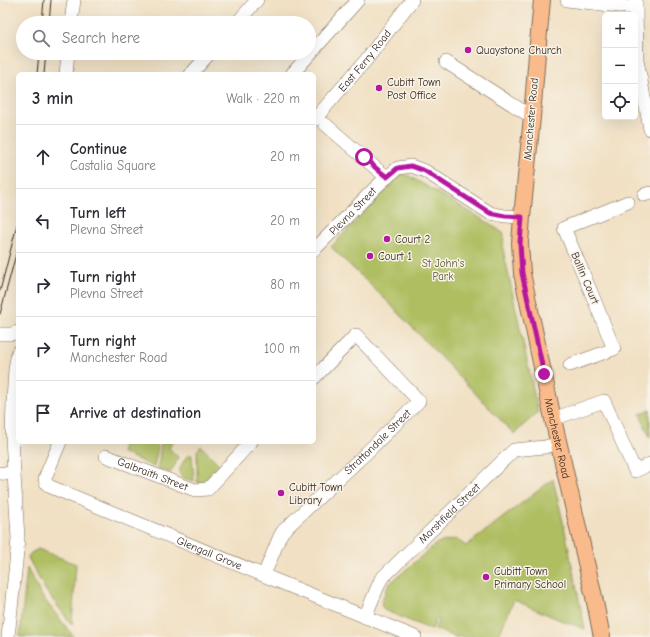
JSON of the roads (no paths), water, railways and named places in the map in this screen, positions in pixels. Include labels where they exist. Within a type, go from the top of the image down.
[{"type":"main road","name":"Manchester Road","points":[[542,0],[520,243],[522,273],[602,637]]},
{"type":"street","points":[[72,16],[74,0]]},
{"type":"street","points":[[243,16],[257,0]]},
{"type":"street","points":[[316,47],[358,0]]},
{"type":"street","name":"East Ferry Road","points":[[319,122],[411,0]]},
{"type":"street","points":[[567,0],[636,4],[644,59],[650,129]]},
{"type":"street","points":[[66,72],[67,60]]},
{"type":"street","points":[[193,72],[204,60]]},
{"type":"street","points":[[294,72],[304,60]]},
{"type":"street","points":[[446,62],[532,117]]},
{"type":"street","points":[[319,122],[387,177]]},
{"type":"street","name":"Plevna Street","points":[[316,243],[398,168],[411,166],[425,171],[490,213],[522,217]]},
{"type":"street","name":"Ballin Court","points":[[570,365],[614,349],[592,292],[564,228],[628,202]]},
{"type":"street","points":[[0,334],[16,333]]},
{"type":"street","name":"Strattondale Street","points":[[264,575],[283,531],[358,461],[419,401],[356,335],[316,376]]},
{"type":"street","points":[[8,637],[5,614],[16,562],[18,538],[12,437],[16,363]]},
{"type":"street","points":[[553,419],[604,401],[635,471],[650,464]]},
{"type":"street","name":"Marshfield Street","points":[[365,617],[381,579],[514,450],[545,447],[559,443]]},
{"type":"street","name":"Glengall Grove","points":[[59,444],[45,478],[47,485],[415,637]]},
{"type":"street","name":"Galbraith Street","points":[[106,456],[195,490],[199,490],[208,488],[250,444]]},
{"type":"street","points":[[0,472],[14,474]]},
{"type":"tram line","points":[[43,16],[44,0]]},
{"type":"tram line","points":[[50,16],[51,0]]},
{"type":"tram line","points":[[37,72],[38,60]]},
{"type":"tram line","points":[[44,72],[45,60]]},
{"type":"tram line","points":[[0,291],[16,229]]},
{"type":"tram line","points":[[0,314],[16,254]]},
{"type":"place","name":"Quaystone Church","points":[[468,50]]},
{"type":"place","name":"Cubitt Town Post Office","points":[[379,88]]},
{"type":"place","name":"Court 2","points":[[387,239]]},
{"type":"place","name":"Court 1","points":[[370,256]]},
{"type":"place","name":"Cubitt Town Library","points":[[281,493]]},
{"type":"place","name":"Cubitt Town Primary School","points":[[486,577]]},
{"type":"park label","name":"St John's Park","points":[[443,269]]}]
